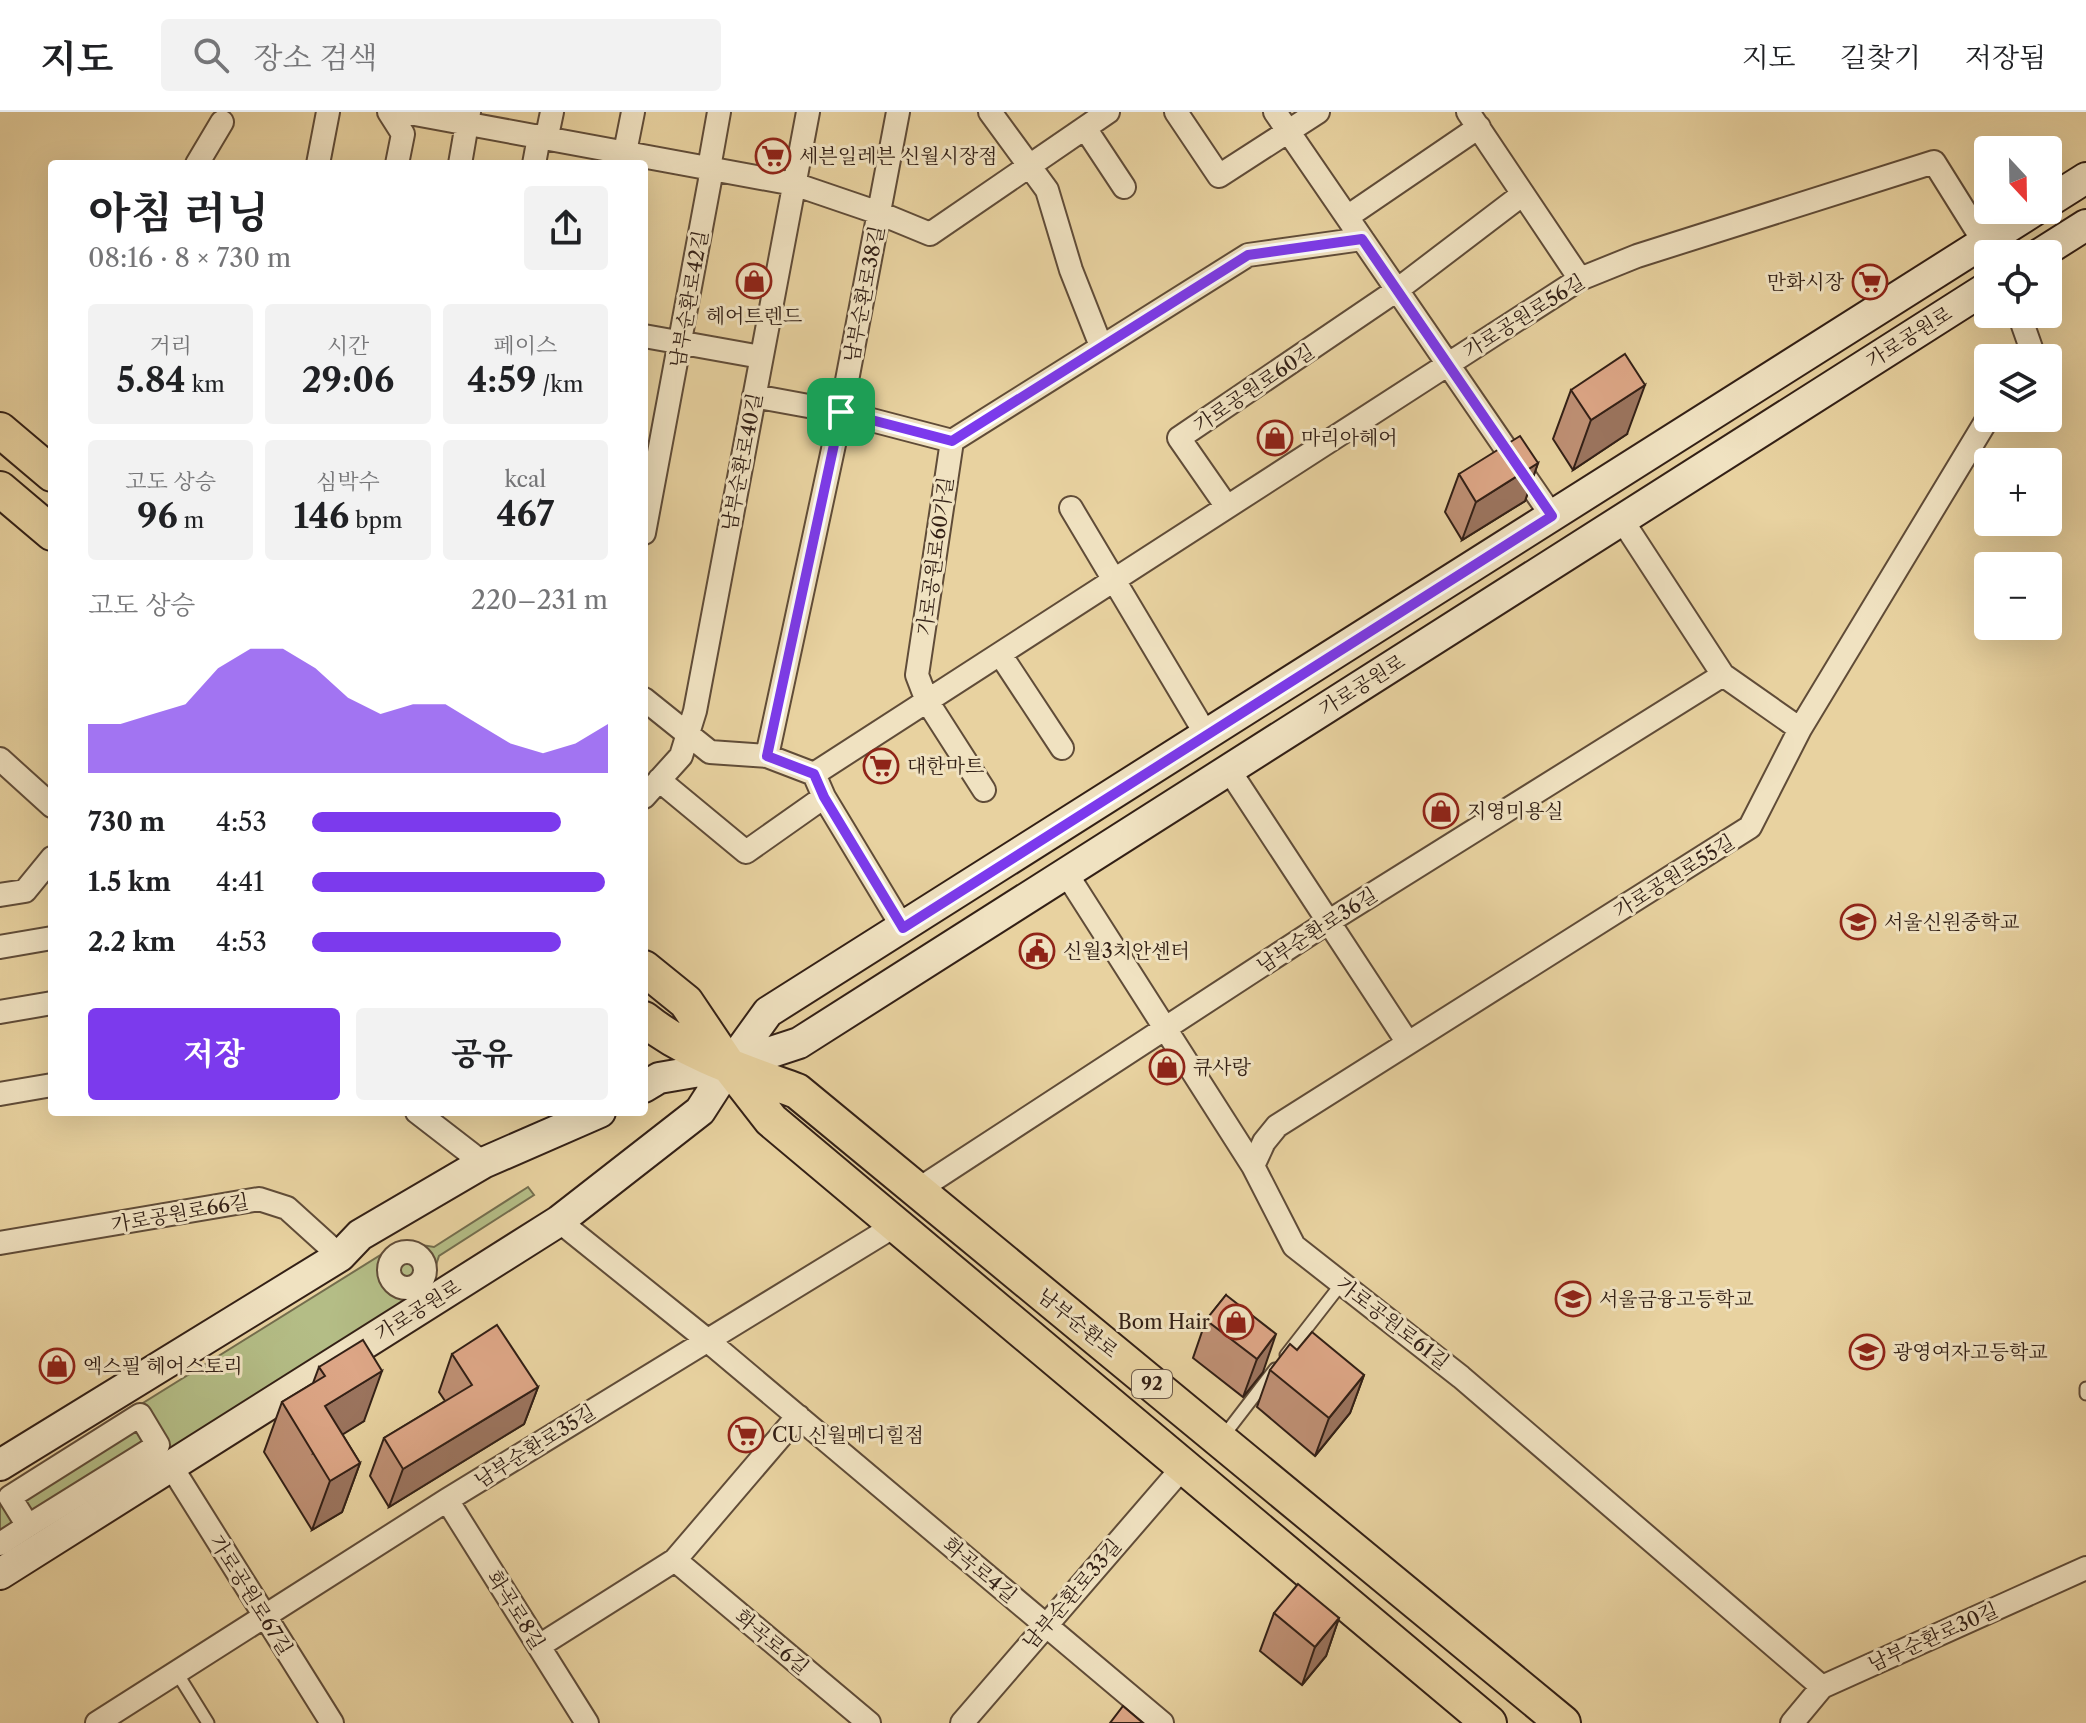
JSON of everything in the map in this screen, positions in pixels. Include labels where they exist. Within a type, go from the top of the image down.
[{"type":"main road","points":[[2062,193],[2086,178]]},
{"type":"main road","name":"가로공원로","points":[[1987,240],[2013,224]]},
{"type":"main road","points":[[2062,240],[2086,225]]},
{"type":"main road","name":"가로공원로","points":[[0,1574],[559,1221],[700,1111],[768,1012],[1974,248]]},
{"type":"main road","name":"가로공원로","points":[[648,1085],[659,1078],[729,1066],[799,1043],[1974,296]]},
{"type":"main road","points":[[0,430],[48,471]]},
{"type":"main road","points":[[0,489],[48,530]]},
{"type":"main road","name":"남부순환로","points":[[648,971],[686,1002],[729,1066],[771,1120],[1489,1723]]},
{"type":"main road","name":"남부순환로","points":[[648,1022],[659,1031],[729,1066],[797,1091],[1563,1723]]},
{"type":"main road","points":[[0,1465],[340,1256],[360,1235],[483,1163],[589,1116]]},
{"type":"street","points":[[319,160],[328,112]]},
{"type":"street","points":[[389,112],[403,134],[398,160]]},
{"type":"street","points":[[404,112],[468,118],[620,158],[633,112]]},
{"type":"street","points":[[535,160],[539,137],[548,131],[552,112]]},
{"type":"street","name":"남부순환로42길","points":[[648,513],[682,343],[719,112]]},
{"type":"street","name":"남부순환로40길","points":[[651,789],[681,756],[695,711],[808,112]]},
{"type":"street","name":"남부순환로38길","points":[[767,756],[841,412],[898,112]]},
{"type":"street","points":[[990,112],[1047,190],[1071,270],[1101,346]]},
{"type":"street","points":[[1176,112],[1219,176],[1318,112]]},
{"type":"street","points":[[1275,112],[1552,516]]},
{"type":"street","points":[[461,160],[468,118]]},
{"type":"street","points":[[648,161],[709,168],[794,184],[930,234],[1030,166],[1092,119],[1124,187]]},
{"type":"street","points":[[1347,217],[1474,120],[1580,279]]},
{"type":"street","points":[[199,160],[222,122]]},
{"type":"street","name":"가로공원로56길","points":[[814,774],[1580,279],[1637,256],[1934,162],[1983,240]]},
{"type":"street","name":"가로공원로60길","points":[[1227,507],[1179,438],[1397,290],[1523,194]]},
{"type":"street","points":[[754,396],[841,412],[952,441],[1248,255],[1362,239]]},
{"type":"street","points":[[648,337],[761,357]]},
{"type":"street","name":"가로공원로55길","points":[[1253,1166],[1264,1142],[1277,1126],[1750,827],[1800,729],[1980,432]]},
{"type":"street","name":"가로공원로60가길","points":[[927,701],[917,675],[952,441]]},
{"type":"street","points":[[1071,508],[1207,736]]},
{"type":"street","points":[[1622,520],[1723,675],[1800,729]]},
{"type":"street","points":[[1000,654],[1062,748]]},
{"type":"street","name":"남부순환로36길","points":[[916,1191],[1328,922],[1723,675]]},
{"type":"street","points":[[927,701],[984,790]]},
{"type":"street","points":[[648,702],[710,752],[767,756],[814,774],[824,797],[903,928]]},
{"type":"street","points":[[0,759],[48,802]]},
{"type":"street","points":[[1229,770],[1408,1043]]},
{"type":"street","points":[[651,789],[746,852],[824,797]]},
{"type":"street","points":[[0,895],[25,891],[48,863]]},
{"type":"street","name":"가로공원로61길","points":[[1066,873],[1253,1166],[1294,1246],[1461,1377],[1822,1687]]},
{"type":"street","points":[[33,881],[48,892]]},
{"type":"street","points":[[0,947],[48,939]]},
{"type":"street","points":[[0,1012],[48,1004]]},
{"type":"street","points":[[0,1094],[48,1086]]},
{"type":"street","points":[[422,1116],[483,1163]]},
{"type":"street","name":"가로공원로66길","points":[[0,1243],[259,1199],[287,1208],[340,1256]]},
{"type":"street","name":"화곡로4길","points":[[559,1221],[707,1340],[1162,1723]]},
{"type":"street","name":"남부순환로35길","points":[[97,1723],[447,1500],[896,1225]]},
{"type":"street","points":[[394,1257],[389,1267],[391,1279],[400,1287],[412,1287]]},
{"type":"street","points":[[0,1544],[158,1445],[140,1415],[5,1500],[28,1526]]},
{"type":"street","points":[[539,1646],[675,1560],[798,1416]]},
{"type":"street","name":"가로공원로67길","points":[[171,1466],[332,1723]]},
{"type":"street","name":"남부순환로33길","points":[[962,1723],[1184,1466]]},
{"type":"street","name":"화곡로8길","points":[[447,1500],[584,1722]]},
{"type":"street","name":"화곡로6길","points":[[675,1560],[869,1723]]},
{"type":"street","name":"남부순환로30길","points":[[1792,1723],[1822,1687],[2086,1568]]},
{"type":"lane","points":[[1220,1440],[1342,1283]]},
{"type":"lane","points":[[177,1673],[208,1723]]},
{"type":"green space","points":[[528,1187],[534,1195],[439,1256],[431,1280],[423,1290],[0,1555],[0,1492],[395,1246],[409,1243],[434,1247]]},
{"type":"building","points":[[1625,354],[1645,385],[1591,420],[1571,390]]},
{"type":"building","points":[[1520,436],[1538,463],[1476,502],[1459,474]]},
{"type":"building","points":[[1226,1295],[1276,1334],[1257,1359],[1206,1320]]},
{"type":"building","points":[[497,1325],[538,1387],[403,1469],[384,1438],[472,1385],[452,1354]]},
{"type":"building","points":[[1312,1332],[1364,1375],[1329,1418],[1270,1370],[1290,1344],[1297,1350]]},
{"type":"building","points":[[363,1340],[382,1371],[325,1406],[360,1463],[330,1481],[282,1402],[325,1376],[319,1367]]},
{"type":"building","points":[[1298,1584],[1339,1618],[1315,1647],[1274,1613]]},
{"type":"building","points":[[1123,1706],[1143,1723],[1110,1723]]},
{"type":"place","name":"세븐일레븐 신월시장점","points":[[773,156]]},
{"type":"place","name":"헤어트렌드","points":[[754,281]]},
{"type":"place","name":"만화시장","points":[[1870,282]]},
{"type":"place","name":"마리아헤어","points":[[1275,438]]},
{"type":"place","name":"대한마트","points":[[881,766]]},
{"type":"place","name":"지영미용실","points":[[1441,811]]},
{"type":"place","name":"서울신원중학교","points":[[1858,922]]},
{"type":"place","name":"신월3치안센터","points":[[1037,951]]},
{"type":"place","name":"큐사랑","points":[[1167,1067]]},
{"type":"place","name":"서울금융고등학교","points":[[1573,1299]]},
{"type":"place","name":"Bom Hair","points":[[1236,1322]]},
{"type":"place","name":"광영여자고등학교","points":[[1867,1352]]},
{"type":"place","name":"엑스필 헤어스토리","points":[[57,1366]]},
{"type":"place","name":"CU 신월메디힐점","points":[[746,1435]]},
{"type":"route","points":[[1362,239],[1552,516],[903,928],[824,797],[814,774],[767,756],[841,412],[952,441],[1248,255],[1362,239]]}]
